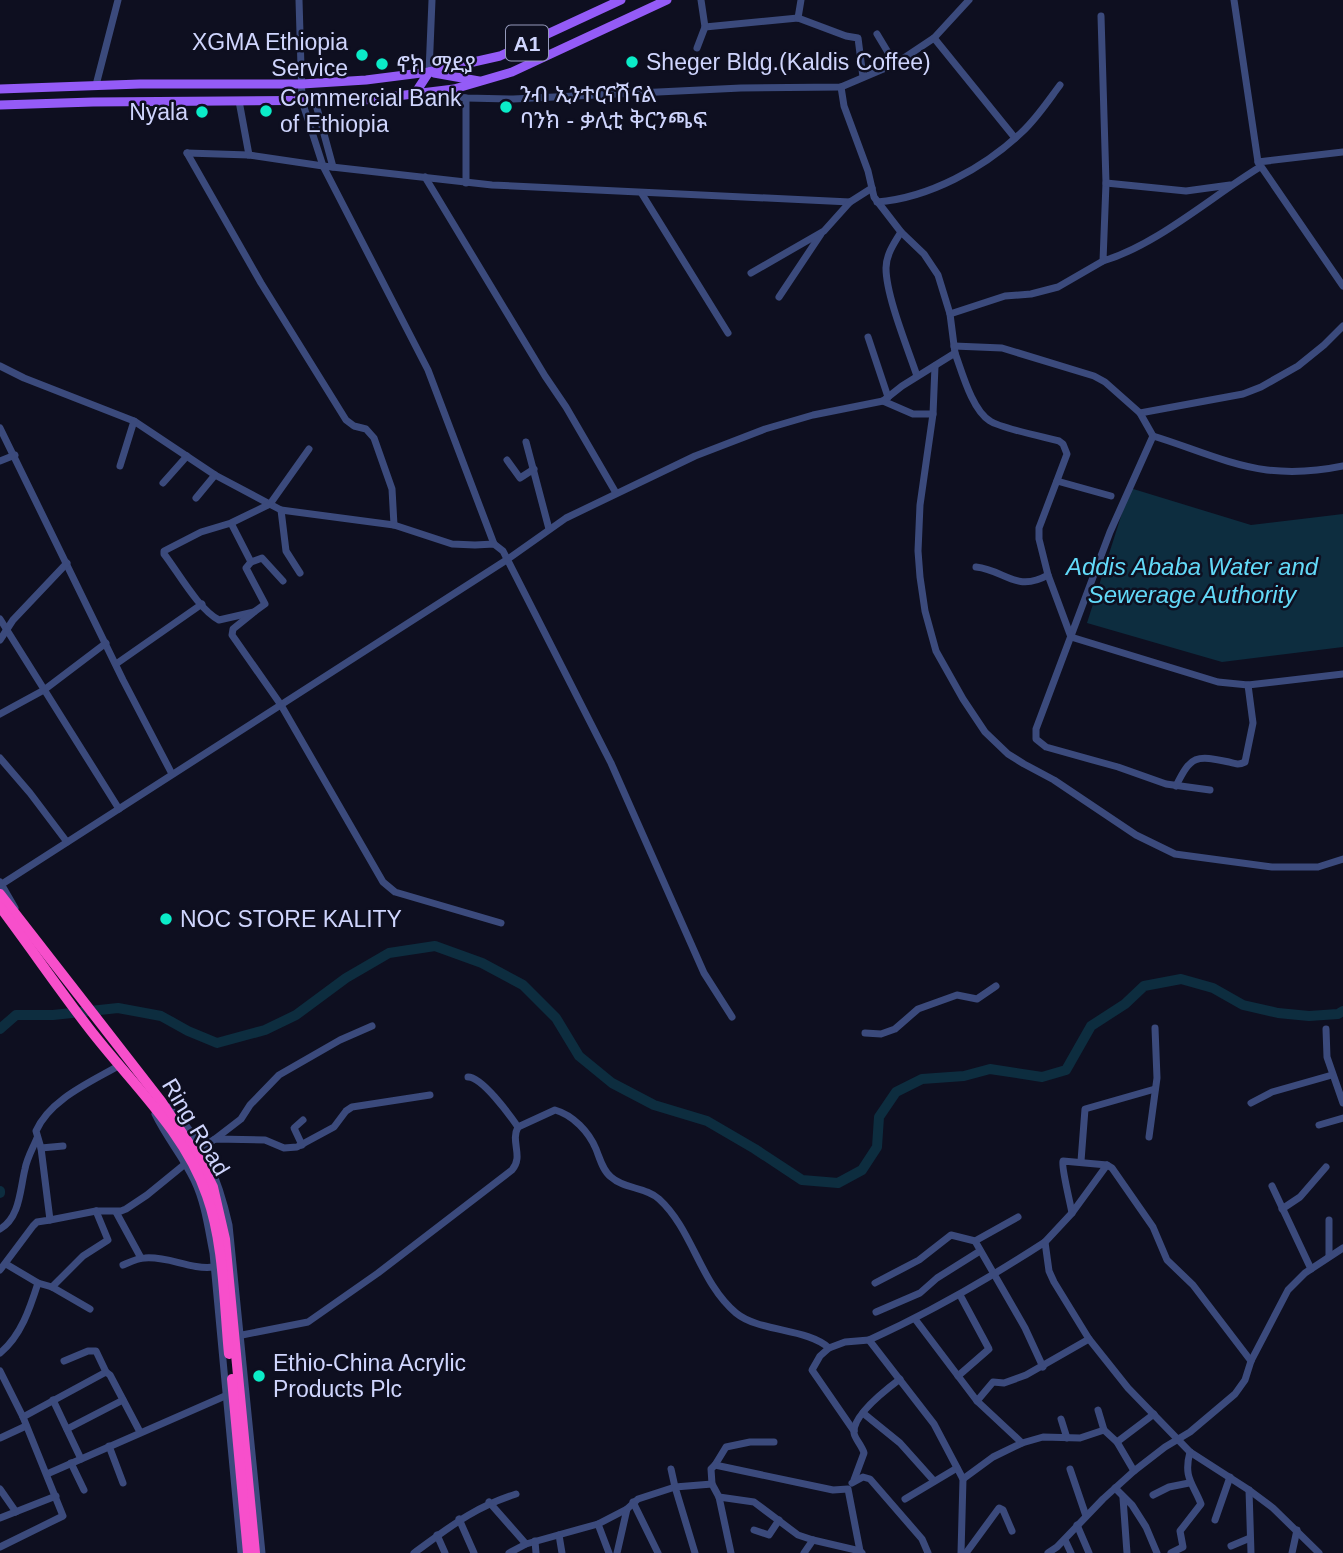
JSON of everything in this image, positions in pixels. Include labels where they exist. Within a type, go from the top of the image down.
[{"type":"highway","name":"Ring Road","points":[[1,886],[20,925],[65,996],[120,1065],[157,1104],[193,1163],[209,1200],[218,1244],[248,1553]]},
{"type":"highway","name":"Ring Road","points":[[0,907],[20,925],[100,1020],[206,1172],[215,1195],[225,1239],[255,1553]]},
{"type":"main road","name":"A1","points":[[0,89],[96,85],[302,84],[429,72],[500,55],[604,4],[621,0]]},
{"type":"main road","name":"A1","points":[[0,105],[364,100],[414,95],[484,82],[552,55],[667,0]]},
{"type":"main road","name":"A1","points":[[429,72],[484,82]]},
{"type":"main road","points":[[414,95],[429,72]]},
{"type":"street","points":[[96,85],[118,0]]},
{"type":"street","points":[[299,0],[302,101],[323,166],[428,370],[494,544],[508,559],[611,763],[704,972],[732,1017]]},
{"type":"street","points":[[429,72],[432,0]]},
{"type":"street","points":[[697,48],[705,27],[701,0]]},
{"type":"street","points":[[798,18],[801,0]]},
{"type":"street","points":[[433,92],[466,98],[513,99],[741,88],[841,87],[895,64],[934,38],[969,0]]},
{"type":"street","points":[[1234,0],[1259,164],[1343,286]]},
{"type":"street","points":[[1101,16],[1106,183],[1103,261]]},
{"type":"street","points":[[705,27],[798,18],[858,38],[863,77]]},
{"type":"street","points":[[877,34],[895,64]]},
{"type":"street","points":[[934,38],[1015,138]]},
{"type":"street","points":[[877,202],[901,200],[975,168],[1033,121],[1060,85]]},
{"type":"street","points":[[841,87],[844,106],[877,202],[901,232],[924,254],[938,275],[950,314],[955,349],[969,390],[980,411],[990,422],[1059,440],[1063,444],[1067,454],[1039,528],[1039,539],[1048,575],[1071,637]]},
{"type":"street","points":[[466,98],[466,183]]},
{"type":"street","points":[[239,101],[249,155]]},
{"type":"street","points":[[315,101],[333,167]]},
{"type":"street","points":[[950,314],[1005,296],[1031,294],[1058,287],[1103,261],[1130,251],[1209,202],[1259,164],[1343,152]]},
{"type":"street","points":[[394,525],[392,489],[374,438],[366,429],[354,426],[346,420],[261,283],[187,153],[249,155],[466,183],[642,194],[850,202]]},
{"type":"street","points":[[425,177],[616,493]]},
{"type":"street","points":[[1106,183],[1186,191],[1230,185]]},
{"type":"street","points":[[779,297],[824,231],[850,202],[872,188]]},
{"type":"street","points":[[642,194],[728,333]]},
{"type":"street","points":[[751,273],[824,231]]},
{"type":"street","points":[[901,232],[891,249],[886,268],[898,319],[917,376]]},
{"type":"street","points":[[1140,413],[1243,394],[1261,387],[1298,366],[1343,326]]},
{"type":"street","points":[[869,337],[886,399],[913,414],[933,414]]},
{"type":"street","points":[[1,886],[508,559],[550,529],[616,493],[695,456],[765,429],[886,399],[955,349],[1002,348],[1094,376],[1105,382],[1140,413],[1153,436],[1237,463],[1267,470],[1303,471],[1343,466]]},
{"type":"street","points":[[0,366],[134,421],[215,475],[281,510],[394,525],[452,544],[494,544]]},
{"type":"street","points":[[934,366],[933,414],[920,505],[918,551],[921,589],[936,651],[985,732],[1008,754],[1054,780],[1136,835],[1175,854],[1282,867],[1318,867],[1343,859]]},
{"type":"street","points":[[120,466],[134,421]]},
{"type":"street","points":[[0,428],[172,774]]},
{"type":"street","points":[[1153,436],[1130,483],[1036,729],[1035,739],[1046,747],[1176,786],[1210,790]]},
{"type":"street","points":[[526,442],[550,529]]},
{"type":"street","points":[[254,612],[219,620],[210,614],[163,552],[201,532],[231,523],[271,504],[309,449]]},
{"type":"street","points":[[0,461],[15,455]]},
{"type":"street","points":[[163,483],[187,456]]},
{"type":"street","points":[[508,460],[520,478],[534,469]]},
{"type":"street","points":[[196,498],[215,475]]},
{"type":"street","points":[[1057,481],[1111,496]]},
{"type":"street","points":[[281,510],[286,551],[300,573]]},
{"type":"street","points":[[231,523],[251,562]]},
{"type":"street","points":[[283,581],[264,559],[251,562],[246,568],[265,604],[233,629],[232,635],[281,705],[388,888],[500,923]]},
{"type":"street","points":[[0,640],[13,620],[67,563]]},
{"type":"street","points":[[975,567],[1026,583],[1048,575]]},
{"type":"street","points":[[116,664],[202,604]]},
{"type":"street","points":[[0,619],[119,808]]},
{"type":"street","points":[[1071,637],[1218,682],[1248,685],[1343,674]]},
{"type":"street","points":[[0,714],[44,690],[106,643]]},
{"type":"street","points":[[1176,786],[1187,763],[1196,758],[1238,764],[1245,762],[1253,723],[1248,685]]},
{"type":"street","points":[[0,758],[67,842]]},
{"type":"street","points":[[0,915],[20,925]]},
{"type":"street","points":[[865,1032],[881,1034],[895,1029],[924,1006],[957,995],[977,999],[996,986]]},
{"type":"street","points":[[201,1147],[241,1119],[250,1105],[279,1075],[340,1040],[372,1026]]},
{"type":"street","points":[[1149,1137],[1155,1089],[1155,1028]]},
{"type":"street","points":[[1326,1028],[1327,1057],[1343,1103]]},
{"type":"street","points":[[50,1220],[41,1147],[36,1131],[59,1102],[120,1065]]},
{"type":"street","points":[[1251,1103],[1272,1092],[1332,1076]]},
{"type":"street","points":[[468,1077],[480,1081],[518,1127]]},
{"type":"street","points":[[1081,1161],[1085,1109],[1155,1089]]},
{"type":"street","points":[[215,1139],[265,1140],[284,1149],[302,1145],[334,1127],[352,1107],[429,1095]]},
{"type":"street","points":[[157,1104],[182,1121],[201,1147],[217,1179],[226,1212],[242,1335],[261,1553]]},
{"type":"street","points":[[157,1104],[159,1123],[185,1164],[202,1201],[214,1267],[241,1553]]},
{"type":"street","points":[[242,1335],[308,1322],[385,1268],[512,1170],[518,1161],[515,1132],[518,1127],[555,1110],[566,1115],[587,1133],[610,1177],[660,1199],[687,1235],[697,1259],[717,1290],[738,1315],[794,1334],[819,1339],[829,1348]]},
{"type":"street","points":[[1319,1125],[1343,1118]]},
{"type":"street","points":[[302,1145],[294,1128],[303,1120]]},
{"type":"street","points":[[0,1229],[12,1218],[25,1167],[37,1137]]},
{"type":"street","points":[[41,1147],[63,1146]]},
{"type":"street","points":[[1072,1213],[1061,1163],[1066,1159],[1107,1165],[1116,1172],[1153,1227],[1167,1260],[1193,1285],[1251,1361]]},
{"type":"street","points":[[90,1309],[52,1287],[3,1267],[37,1222],[96,1211],[116,1212],[126,1209],[185,1164]]},
{"type":"street","points":[[719,1497],[754,1502],[798,1535],[861,1552],[848,1489],[864,1452],[854,1432],[812,1370],[820,1356],[829,1348],[845,1342],[869,1340],[915,1320],[1045,1242],[1072,1213],[1107,1165]]},
{"type":"street","points":[[1282,1209],[1300,1197],[1326,1167]]},
{"type":"street","points":[[1272,1186],[1311,1269]]},
{"type":"street","points":[[52,1287],[83,1256],[108,1240],[96,1211]]},
{"type":"street","points":[[116,1212],[141,1258]]},
{"type":"street","points":[[875,1283],[919,1259],[948,1237],[955,1235],[975,1241],[1018,1217]]},
{"type":"street","points":[[1329,1220],[1329,1256]]},
{"type":"street","points":[[975,1241],[1044,1367]]},
{"type":"street","points":[[1045,1242],[1049,1271],[1054,1282],[1089,1339],[1128,1388],[1190,1452],[1248,1490],[1297,1530],[1318,1553]]},
{"type":"street","points":[[1048,1553],[1065,1540],[1086,1516],[1134,1471],[1207,1419],[1235,1394],[1245,1380],[1251,1361],[1288,1290],[1311,1269],[1343,1248]]},
{"type":"street","points":[[876,1312],[920,1293],[937,1278],[979,1251]]},
{"type":"street","points":[[123,1265],[141,1258],[155,1257],[205,1268],[214,1267]]},
{"type":"street","points":[[0,1353],[8,1347],[26,1318],[38,1283]]},
{"type":"street","points":[[958,1377],[989,1349],[960,1295]]},
{"type":"street","points":[[915,1320],[976,1401],[1022,1443]]},
{"type":"street","points":[[976,1401],[993,1382],[1004,1383],[1044,1367],[1089,1339]]},
{"type":"street","points":[[869,1340],[934,1424],[963,1479],[963,1553]]},
{"type":"street","points":[[64,1361],[88,1351],[96,1351],[140,1432]]},
{"type":"street","points":[[0,1371],[23,1417],[62,1516],[0,1547]]},
{"type":"street","points":[[23,1417],[106,1372]]},
{"type":"street","points":[[854,1432],[873,1399],[900,1379]]},
{"type":"street","points":[[47,1474],[225,1396]]},
{"type":"street","points":[[53,1400],[81,1459]]},
{"type":"street","points":[[67,1429],[123,1400]]},
{"type":"street","points":[[1098,1410],[1104,1430],[1117,1442],[1134,1471]]},
{"type":"street","points":[[863,1413],[900,1443],[933,1481]]},
{"type":"street","points":[[1117,1442],[1154,1414]]},
{"type":"street","points":[[1061,1419],[1067,1438]]},
{"type":"street","points":[[0,1438],[26,1426]]},
{"type":"street","points":[[963,1479],[993,1457],[1022,1443],[1043,1437],[1080,1438],[1104,1430]]},
{"type":"street","points":[[732,1553],[719,1497],[712,1484],[711,1469],[726,1447],[750,1442],[774,1442]]},
{"type":"street","points":[[108,1446],[123,1483]]},
{"type":"street","points":[[1171,1553],[1183,1547],[1180,1531],[1201,1504],[1189,1483],[1186,1464],[1190,1452]]},
{"type":"street","points":[[71,1464],[84,1490]]},
{"type":"street","points":[[715,1465],[832,1490],[848,1489]]},
{"type":"street","points":[[905,1499],[957,1468]]},
{"type":"street","points":[[671,1469],[695,1553]]},
{"type":"street","points":[[1070,1469],[1086,1516]]},
{"type":"street","points":[[854,1480],[863,1477],[870,1479],[922,1539],[928,1553]]},
{"type":"street","points":[[1215,1520],[1230,1477]]},
{"type":"street","points":[[1153,1495],[1169,1487],[1189,1483]]},
{"type":"street","points":[[509,1553],[535,1541],[597,1524],[627,1509],[634,1502],[675,1487],[712,1484]]},
{"type":"street","points":[[1115,1488],[1132,1505],[1146,1527],[1157,1553]]},
{"type":"street","points":[[0,1489],[16,1512]]},
{"type":"street","points":[[1248,1490],[1251,1553]]},
{"type":"street","points":[[416,1553],[459,1519],[489,1502],[516,1494]]},
{"type":"street","points":[[0,1518],[56,1496]]},
{"type":"street","points":[[1123,1497],[1127,1553]]},
{"type":"street","points":[[489,1502],[526,1544]]},
{"type":"street","points":[[634,1502],[658,1553]]},
{"type":"street","points":[[963,1553],[999,1508],[1003,1510],[1012,1531]]},
{"type":"street","points":[[617,1553],[627,1509]]},
{"type":"street","points":[[459,1519],[474,1553]]},
{"type":"street","points":[[754,1530],[769,1535],[779,1520]]},
{"type":"street","points":[[597,1524],[609,1553]]},
{"type":"street","points":[[1077,1525],[1089,1553]]},
{"type":"street","points":[[1292,1553],[1297,1530]]},
{"type":"street","points":[[437,1535],[445,1553]]},
{"type":"street","points":[[559,1535],[562,1553]]},
{"type":"street","points":[[1231,1546],[1250,1538]]},
{"type":"street","points":[[1065,1540],[1071,1553]]},
{"type":"street","points":[[535,1541],[536,1553]]},
{"type":"street","points":[[804,1553],[813,1541]]},
{"type":"water","name":"Addis Ababa Water and Sewerage Authority","points":[[1130,488],[1251,525],[1343,514],[1343,647],[1222,662],[1087,623]]},
{"type":"waterway","points":[[0,1029],[16,1015],[53,1015],[118,1008],[161,1016],[217,1043],[265,1030],[296,1015],[346,978],[389,953],[435,946],[482,963],[523,985],[556,1018],[579,1056],[612,1083],[654,1105],[707,1121],[802,1180],[838,1183],[862,1170],[877,1147],[879,1117],[896,1092],[922,1079],[964,1076],[990,1069],[1042,1077],[1066,1070],[1091,1026],[1125,1004],[1144,986],[1181,979],[1213,988],[1243,1005],[1278,1013],[1309,1016],[1338,1014],[1343,1011]]},
{"type":"place","name":"XGMA Ethiopia Service","points":[[362,55]]},
{"type":"place","name":"Sheger Bldg.(Kaldis Coffee)","points":[[632,62]]},
{"type":"place","name":"ኖክ ማደያ","points":[[382,64]]},
{"type":"place","name":"ንብ ኢንተርናሽናል ባንክ - ቃሊቲ ቅርንጫፍ","points":[[506,107]]},
{"type":"place","name":"Commercial Bank of Ethiopia","points":[[266,111]]},
{"type":"place","name":"Nyala","points":[[202,112]]},
{"type":"place","name":"NOC STORE KALITY","points":[[166,919]]},
{"type":"place","name":"Ethio-China Acrylic Products Plc","points":[[259,1376]]}]
